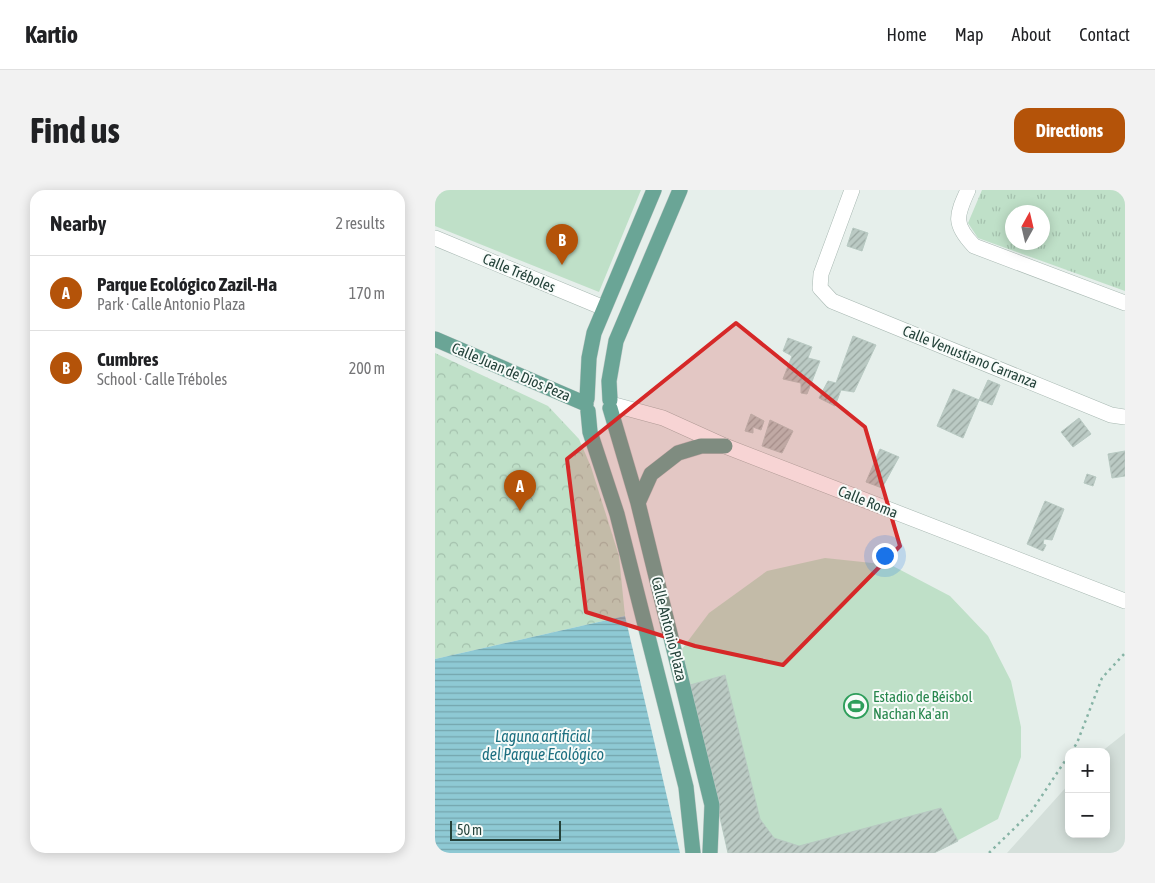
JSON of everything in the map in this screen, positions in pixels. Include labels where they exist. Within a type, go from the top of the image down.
[{"type":"main road","name":"Calle Antonio Plaza","points":[[654,190],[594,333],[589,358],[587,405],[590,432],[617,514],[686,787],[693,853]]},
{"type":"main road","name":"Calle Antonio Plaza","points":[[680,190],[616,341],[609,381],[610,404],[638,503],[712,805],[710,853]]},
{"type":"main road","name":"Calle Juan de Dios Peza","points":[[435,339],[587,405]]},
{"type":"main road","points":[[597,392],[605,394],[610,404],[606,414],[598,417],[587,405],[597,392]]},
{"type":"main road","points":[[638,503],[651,474],[679,453],[701,446],[725,446]]},
{"type":"street","name":"Calle Venustiano Carranza","points":[[853,190],[821,274],[820,288],[832,301],[1111,415],[1125,417]]},
{"type":"street","points":[[968,190],[957,212],[960,231],[974,246],[1125,303]]},
{"type":"street","name":"Calle Tréboles","points":[[435,238],[604,308]]},
{"type":"street","name":"Calle Roma","points":[[610,404],[663,418],[725,446],[1125,602]]},
{"type":"path","points":[[1074,748],[1103,678],[1125,653]]},
{"type":"path","points":[[989,853],[1031,812],[1065,761]]},
{"type":"highlighted area","points":[[736,323],[865,427],[900,546],[783,665],[695,646],[586,612],[567,459]]},
{"type":"shaded area","points":[[1125,733],[1125,853],[1007,853],[1065,788],[1065,838],[1110,838],[1110,748],[1106,748]]},
{"type":"green space","points":[[435,190],[641,190],[599,292],[435,226]]},
{"type":"green space","points":[[982,190],[1125,190],[1125,291],[1011,250],[1050,250],[1050,205],[1005,205],[1005,248],[978,238],[968,223]]},
{"type":"green space","points":[[435,353],[548,406],[579,439],[591,467],[619,556],[625,616],[435,659]]},
{"type":"green space","name":"Estadio de Béisbol Nachan Ka'an","points":[[825,558],[891,565],[950,596],[988,636],[1011,681],[1021,727],[1021,757],[998,819],[934,853],[728,853],[682,649],[709,613],[767,571]]},
{"type":"water","name":"Laguna artificial del Parque Ecológico","points":[[625,616],[680,853],[435,853],[435,659]]},
{"type":"building","points":[[853,228],[868,233],[862,251],[847,246]]},
{"type":"building","points":[[853,336],[876,345],[854,392],[841,390],[835,406],[819,398],[828,381],[836,383]]},
{"type":"building","points":[[788,338],[812,347],[808,358],[820,361],[807,394],[801,393],[801,383],[783,379],[792,356],[783,351]]},
{"type":"building","points":[[988,380],[1000,385],[992,405],[979,400]]},
{"type":"building","points":[[953,389],[979,400],[963,438],[937,426]]},
{"type":"building","points":[[751,414],[764,421],[761,430],[753,427],[753,433],[745,431]]},
{"type":"building","points":[[1079,418],[1091,434],[1073,447],[1061,432]]},
{"type":"building","points":[[770,420],[793,431],[782,453],[762,446]]},
{"type":"building","points":[[880,449],[899,457],[882,488],[866,482]]},
{"type":"building","points":[[1125,451],[1125,476],[1112,478],[1108,454]]},
{"type":"building","points":[[1087,474],[1096,477],[1093,486],[1084,483]]},
{"type":"building","points":[[1045,501],[1064,509],[1052,540],[1044,539],[1043,544],[1046,545],[1043,551],[1027,544]]},
{"type":"building","points":[[725,675],[760,819],[774,838],[799,846],[941,808],[958,841],[934,853],[728,853],[690,685]]},
{"type":"place","name":"Cumbres","points":[[562,265]]},
{"type":"place","name":"Parque Ecológico Zazil-Ha","points":[[520,511]]},
{"type":"place","name":"Estadio de Béisbol Nachan Ka'an","points":[[856,706]]}]
